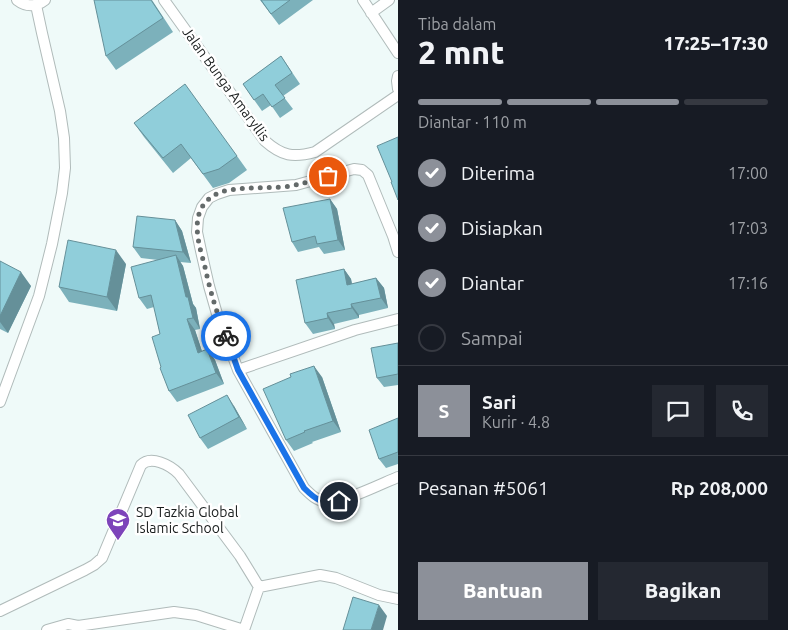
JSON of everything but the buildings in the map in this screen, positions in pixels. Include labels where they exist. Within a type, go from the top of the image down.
[{"type":"street","points":[[0,402],[39,296],[62,193],[64,168],[64,138],[60,111],[42,34],[41,2],[25,4],[17,0]]},
{"type":"street","name":"Jalan Bunga Amaryllis","points":[[164,0],[265,141],[275,150],[302,156],[315,152],[398,95]]},
{"type":"street","points":[[363,0],[398,53]]},
{"type":"street","points":[[372,13],[389,0]]},
{"type":"street","points":[[398,76],[398,89]]},
{"type":"street","points":[[398,252],[368,175],[362,170],[354,169],[296,185],[229,190],[209,198],[202,207],[198,218],[197,232],[217,314],[238,370],[304,488],[314,498],[328,502],[339,501],[398,477]]},
{"type":"street","points":[[238,370],[354,330],[398,319]]},
{"type":"street","points":[[0,611],[85,570],[102,558],[140,464],[145,461],[169,465],[179,474],[240,556],[258,587],[244,630],[196,615],[174,612],[77,628],[68,624],[47,630]]},
{"type":"street","points":[[258,587],[320,575],[336,578],[379,595],[398,599]]},
{"type":"way so far","points":[[226,336],[209,286],[197,232],[198,218],[202,207],[209,198],[229,190],[296,185],[328,176]]},
{"type":"place","name":"SD Tazkia Global Islamic School","points":[[118,541]]},
{"type":"route","points":[[226,336],[238,370],[304,488],[314,498],[328,502],[339,501]]}]
